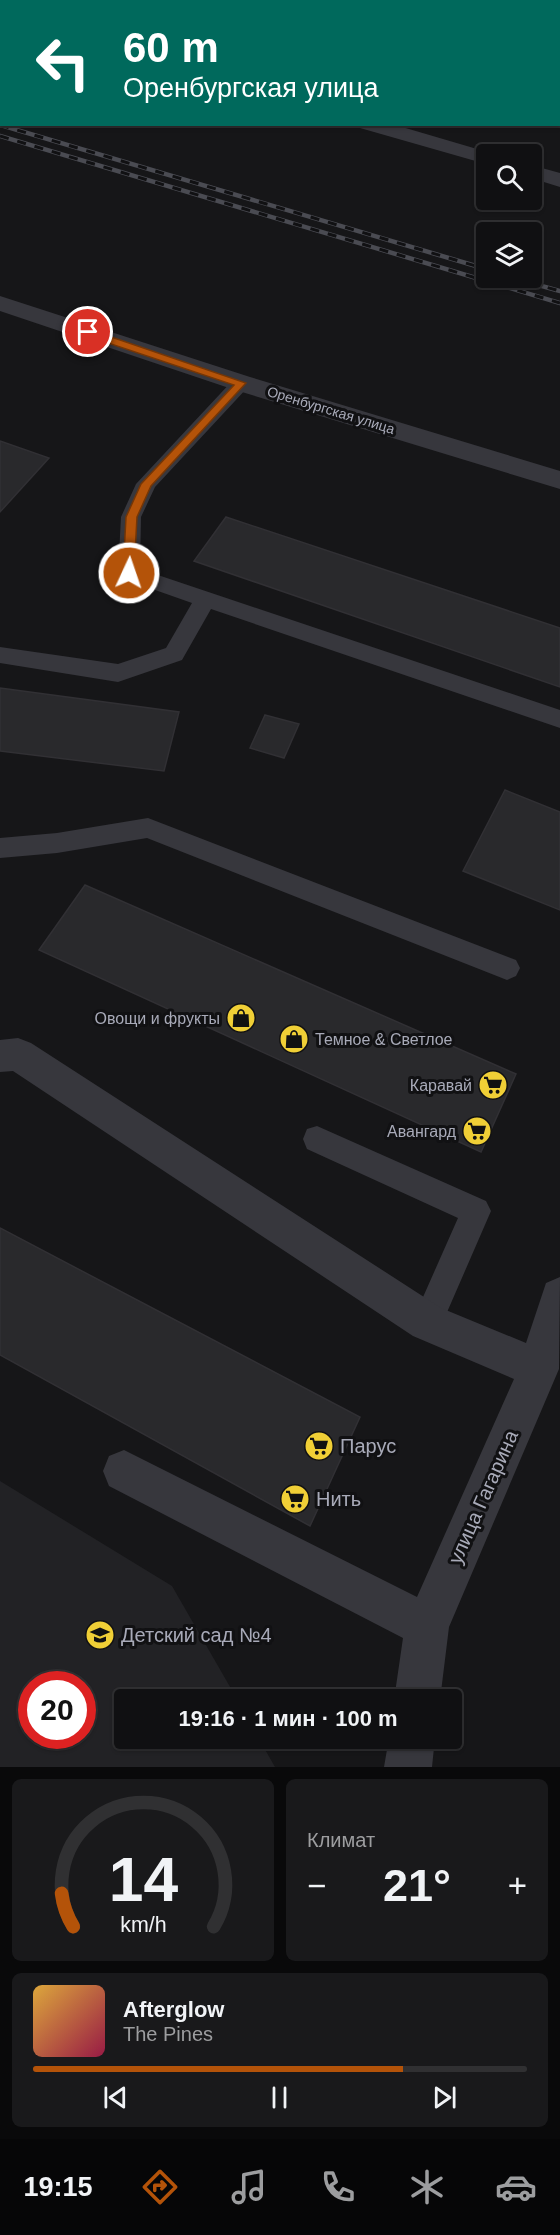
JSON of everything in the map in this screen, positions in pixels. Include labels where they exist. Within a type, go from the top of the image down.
[{"type":"street","points":[[374,126],[476,155]]},
{"type":"street","points":[[542,174],[560,180]]},
{"type":"street","name":"Оренбургская улица","points":[[0,303],[241,383],[560,480]]},
{"type":"street","points":[[0,1056],[18,1054],[427,1322],[539,1369]]},
{"type":"street","name":"улица Гагарина","points":[[418,1689],[427,1626],[539,1369],[560,1297]]},
{"type":"street","points":[[124,1471],[427,1626]]},
{"type":"street","points":[[408,1767],[410,1749]]},
{"type":"lane","points":[[241,383],[146,484],[131,517],[129,573],[560,719]]},
{"type":"lane","points":[[0,655],[118,673],[174,654],[205,600]]},
{"type":"lane","points":[[0,848],[57,843],[148,828],[507,968]]},
{"type":"lane","points":[[317,1139],[476,1211],[427,1322]]},
{"type":"shaded area","name":"Детский сад №4","points":[[0,1481],[172,1586],[231,1689],[114,1689],[114,1749],[265,1749],[275,1767],[0,1767]]},
{"type":"building","points":[[0,441],[49,458],[0,512]]},
{"type":"building","points":[[226,517],[560,628],[560,687],[194,561]]},
{"type":"building","points":[[0,688],[179,712],[164,771],[0,751]]},
{"type":"building","points":[[265,715],[299,724],[284,758],[250,748]]},
{"type":"building","points":[[505,790],[560,812],[560,910],[463,871]]},
{"type":"building","points":[[85,885],[516,1074],[481,1152],[39,950]]},
{"type":"building","points":[[0,1228],[360,1417],[310,1526],[0,1355]]},
{"type":"railway","points":[[3,126],[476,266]]},
{"type":"railway","points":[[0,136],[560,303]]},
{"type":"railway","points":[[542,286],[560,291]]},
{"type":"place","name":"Овощи и фрукты","points":[[241,1018]]},
{"type":"place","name":"Темное & Светлое","points":[[294,1039]]},
{"type":"place","name":"Каравай","points":[[493,1085]]},
{"type":"place","name":"Авангард","points":[[477,1131]]},
{"type":"place","name":"Парус","points":[[319,1446]]},
{"type":"place","name":"Нить","points":[[295,1499]]},
{"type":"place","name":"Детский сад №4","points":[[100,1635]]},
{"type":"route","points":[[88,332],[241,383],[146,484],[131,517],[129,573]]}]
